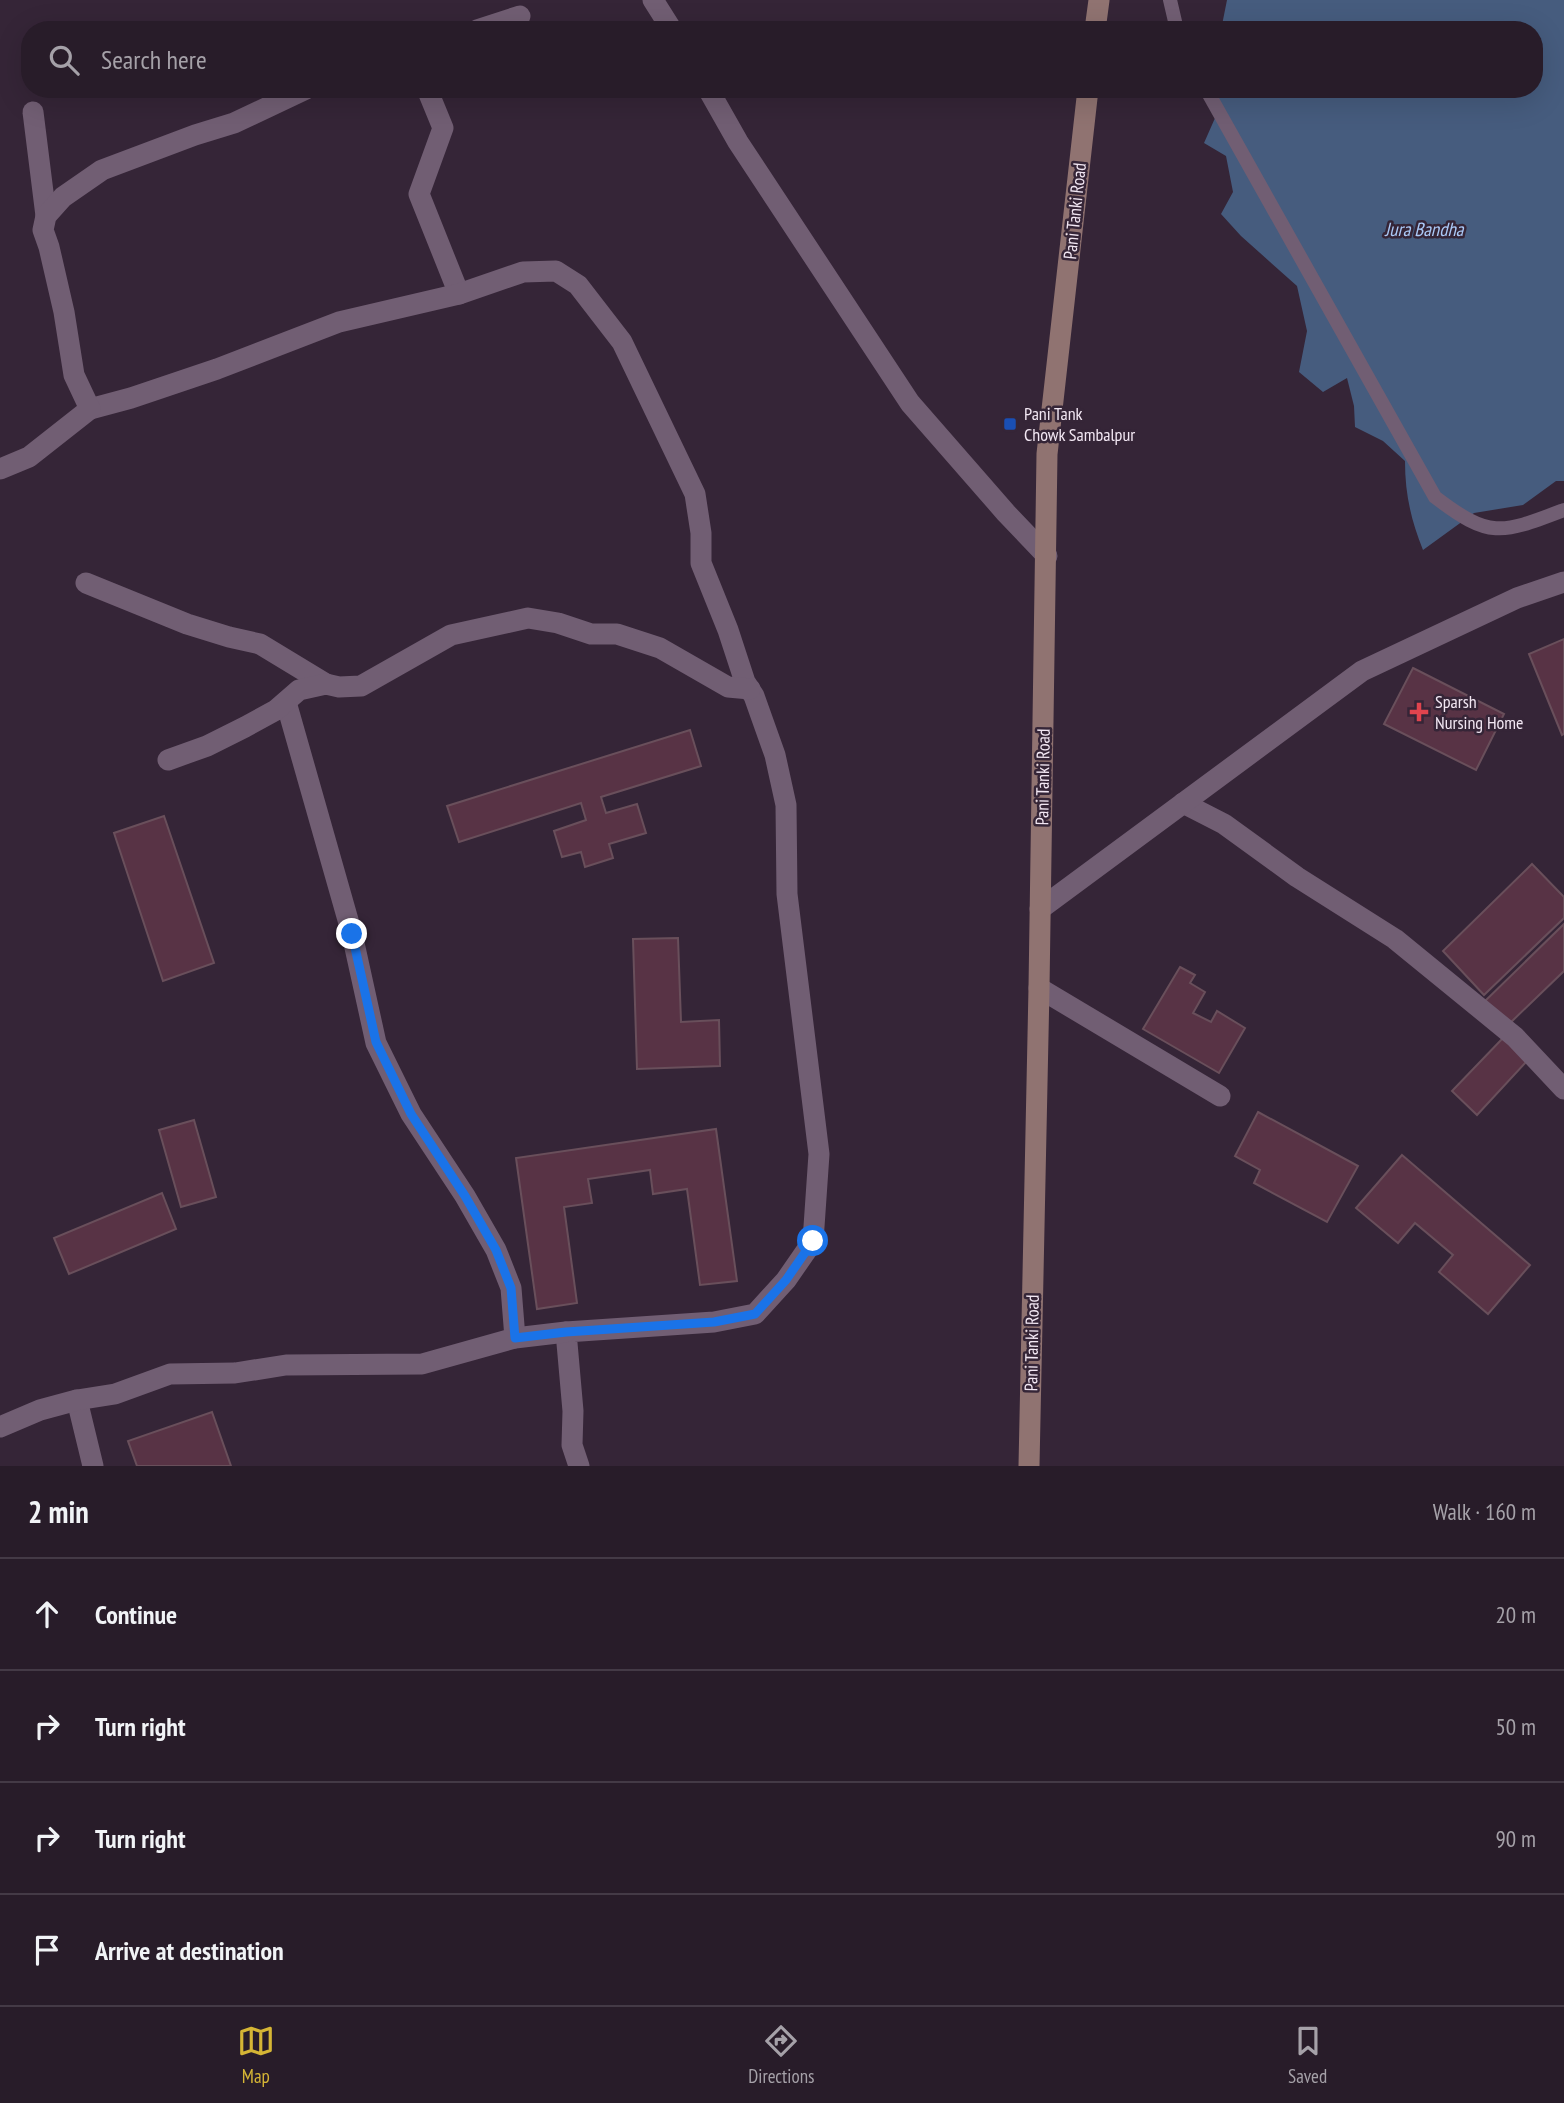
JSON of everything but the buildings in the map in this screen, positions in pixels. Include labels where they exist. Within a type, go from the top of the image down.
[{"type":"street","points":[[653,0],[666,21]]},
{"type":"street","points":[[1096,21],[1098,0]]},
{"type":"street","points":[[505,21],[520,16]]},
{"type":"street","points":[[46,216],[63,197],[102,170],[195,135],[233,124],[287,98]]},
{"type":"street","points":[[431,98],[443,128],[419,194],[459,294]]},
{"type":"street","points":[[713,98],[738,142],[910,403],[1047,556]]},
{"type":"street","name":"Pani Tanki Road","points":[[1029,1466],[1047,454],[1087,98]]},
{"type":"street","points":[[33,112],[46,216],[43,230],[64,313],[74,375],[90,410]]},
{"type":"street","points":[[0,470],[29,457],[90,410],[216,369],[339,323],[459,294],[523,272],[556,271],[578,285],[622,342],[695,494],[701,533],[701,564],[775,755],[786,805],[788,894],[819,1154],[813,1241],[786,1280],[755,1314],[714,1322],[515,1338],[422,1364],[286,1365],[235,1373],[170,1374],[115,1394],[40,1410],[1,1425]]},
{"type":"street","points":[[1040,909],[1362,671],[1517,598],[1564,582]]},
{"type":"street","points":[[86,583],[187,624],[260,643],[326,684],[339,687],[361,686],[451,635],[528,618],[558,623],[591,634],[617,635],[660,648],[728,687],[750,689]]},
{"type":"street","points":[[168,760],[207,746],[276,710],[299,690],[326,684]]},
{"type":"street","points":[[285,702],[352,934],[376,1042],[411,1114],[465,1196],[496,1250],[511,1288],[515,1338]]},
{"type":"street","points":[[1183,803],[1224,824],[1297,877],[1395,939],[1515,1037],[1564,1088]]},
{"type":"street","points":[[1039,988],[1220,1096]]},
{"type":"street","points":[[566,1332],[573,1411],[572,1444],[579,1466]]},
{"type":"street","points":[[77,1400],[93,1466]]},
{"type":"lane","points":[[1170,0],[1175,21]]},
{"type":"lane","points":[[1211,98],[1435,497],[1464,519],[1495,530],[1525,525],[1564,510]]},
{"type":"water","name":"Jura Bandha","points":[[1227,0],[1564,0],[1564,481],[1556,481],[1523,505],[1474,513],[1423,550],[1410,507],[1405,461],[1383,441],[1355,427],[1354,406],[1347,378],[1323,392],[1299,372],[1307,331],[1297,286],[1241,236],[1221,214],[1233,192],[1226,156],[1204,143],[1219,109],[1219,98],[1543,98],[1543,21],[1223,21]]},
{"type":"place","name":"Pani Tank Chowk Sambalpur","points":[[1010,424]]},
{"type":"place","name":"Sparsh Nursing Home","points":[[1419,712]]},
{"type":"route","points":[[352,934],[376,1042],[411,1114],[465,1196],[496,1250],[511,1288],[515,1338],[714,1322],[755,1314],[786,1280],[813,1241]]}]
